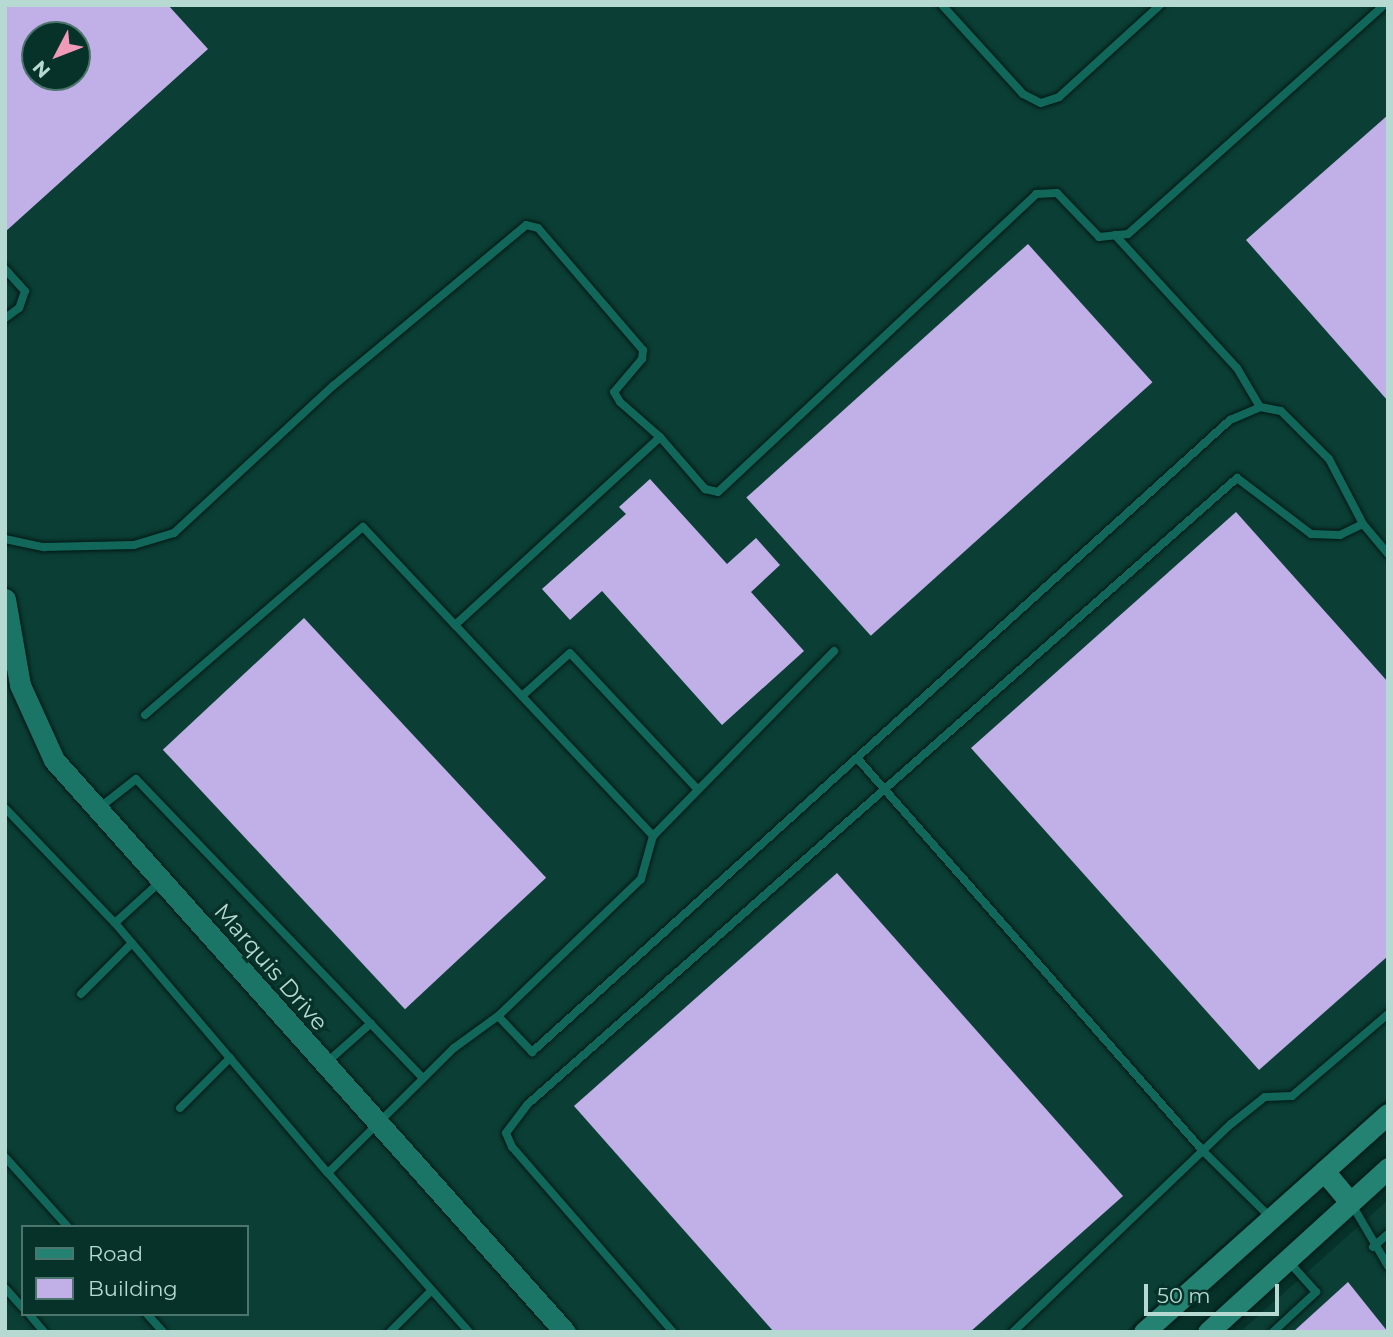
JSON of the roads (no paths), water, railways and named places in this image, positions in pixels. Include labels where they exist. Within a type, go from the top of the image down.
[{"type":"main road","points":[[1144,1332],[1388,1114]]},
{"type":"main road","points":[[1208,1332],[1388,1168]]},
{"type":"main road","points":[[1324,1171],[1350,1202]]},
{"type":"street","name":"Marquis Drive","points":[[5,599],[20,685],[54,760],[374,1125],[565,1332]]},
{"type":"lane","points":[[942,5],[1023,94],[1041,103],[1059,97],[1160,5]]},
{"type":"lane","points":[[5,539],[44,547],[121,545],[174,533],[333,386],[526,225],[538,228],[643,350],[642,359],[614,393],[660,437],[705,489],[718,492],[1036,194],[1057,193],[1098,237],[1128,234],[1384,5]]},
{"type":"lane","points":[[1115,235],[1237,369],[1260,407]]},
{"type":"lane","points":[[5,269],[25,291],[19,308],[5,318]]},
{"type":"lane","points":[[498,1016],[532,1052],[1230,420],[1260,407],[1282,411],[1329,459],[1363,524],[1388,554]]},
{"type":"lane","points":[[455,625],[660,437]]},
{"type":"lane","points":[[673,1332],[512,1147],[506,1133],[567,1070],[1237,478],[1311,534],[1340,535],[1363,524]]},
{"type":"lane","points":[[145,715],[363,527],[653,836]]},
{"type":"lane","points":[[328,1173],[423,1078],[498,1016],[642,879],[653,836],[834,651]]},
{"type":"lane","points":[[522,696],[570,653],[698,790]]},
{"type":"lane","points":[[857,758],[1203,1151],[1271,1218]]},
{"type":"lane","points":[[97,810],[136,779],[423,1078]]},
{"type":"lane","points":[[5,808],[115,923],[328,1173],[469,1332]]},
{"type":"lane","points":[[115,923],[160,882]]},
{"type":"lane","points":[[81,995],[132,943]]},
{"type":"lane","points":[[1013,1332],[1203,1151],[1265,1097],[1292,1096],[1388,1014]]},
{"type":"lane","points":[[323,1065],[371,1023]]},
{"type":"lane","points":[[180,1108],[230,1058]]},
{"type":"lane","points":[[5,1157],[66,1225]]},
{"type":"lane","points":[[1350,1202],[1373,1247],[1388,1266]]},
{"type":"lane","points":[[1373,1247],[1388,1234]]},
{"type":"lane","points":[[1273,1332],[1316,1292],[1287,1260]]},
{"type":"lane","points":[[5,1288],[21,1306]]},
{"type":"lane","points":[[390,1332],[432,1290]]},
{"type":"lane","points":[[31,1316],[44,1332]]},
{"type":"lane","points":[[149,1316],[163,1332]]}]
